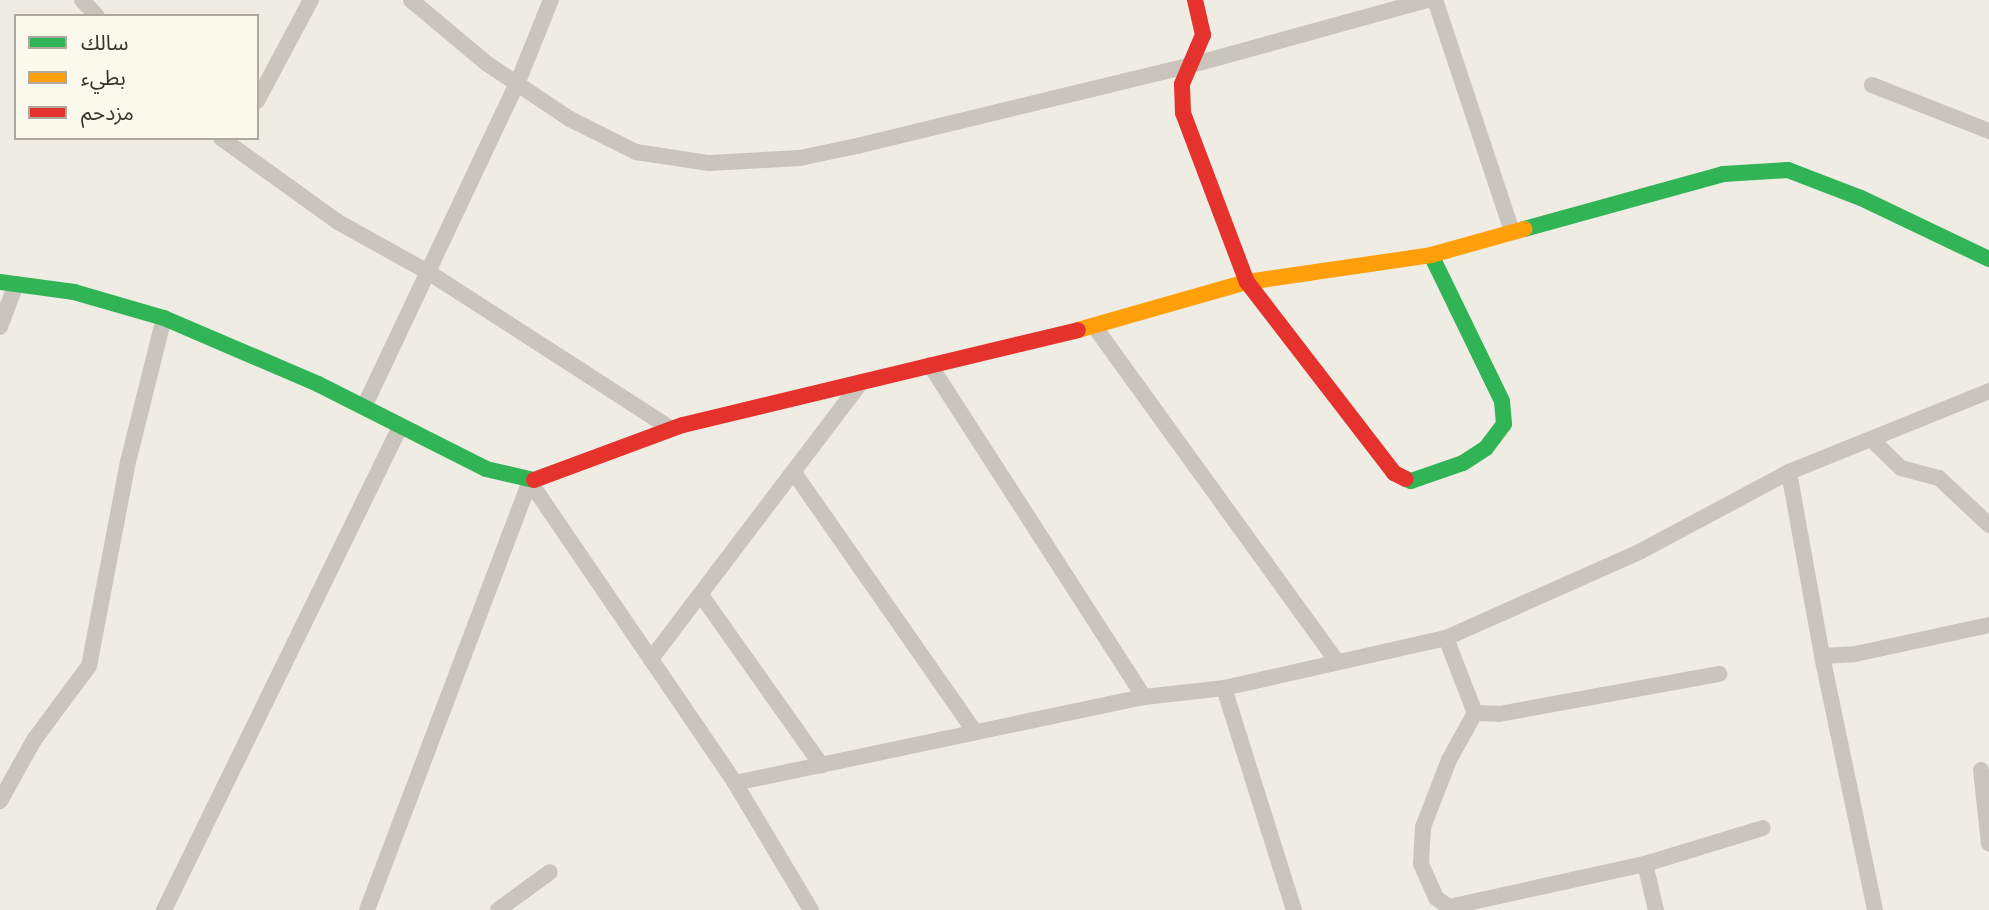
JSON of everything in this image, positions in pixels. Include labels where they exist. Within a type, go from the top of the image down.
[{"type":"street","points":[[82,0],[95,14]]},
{"type":"street","points":[[259,97],[311,0]]},
{"type":"street","points":[[411,0],[517,84],[570,119],[636,152],[683,161],[755,163],[857,146],[1188,66],[1427,0]]},
{"type":"street","points":[[364,407],[517,84],[551,0]]},
{"type":"street","points":[[1195,0],[1203,35],[1182,84],[1184,113],[1247,282],[1286,327],[1394,473],[1411,481],[1463,463],[1486,448],[1504,424],[1502,401],[1431,255]]},
{"type":"street","points":[[1435,0],[1512,231]]},
{"type":"street","points":[[1872,85],[1989,131]]},
{"type":"street","points":[[230,141],[338,222],[428,272],[670,428]]},
{"type":"street","points":[[0,327],[8,283],[74,292],[164,318],[364,407],[486,469],[530,482],[670,428],[858,386],[930,365],[1094,326],[1247,282],[1431,255],[1723,174],[1788,170],[1861,198],[1989,260]]},
{"type":"street","points":[[0,802],[34,740],[89,666],[128,462],[164,318]]},
{"type":"street","points":[[1094,326],[1337,662]]},
{"type":"street","points":[[930,365],[1144,697]]},
{"type":"street","points":[[651,659],[795,474],[858,386]]},
{"type":"street","points":[[735,783],[1144,697],[1224,688],[1446,638],[1641,551],[1789,471],[1989,391]]},
{"type":"street","points":[[164,910],[400,427]]},
{"type":"street","points":[[1871,439],[1901,468],[1939,478],[1964,506],[1989,525]]},
{"type":"street","points":[[1789,471],[1822,656],[1874,910]]},
{"type":"street","points":[[795,474],[975,732]]},
{"type":"street","points":[[530,482],[735,783],[811,910]]},
{"type":"street","points":[[367,910],[530,482]]},
{"type":"street","points":[[701,595],[822,766]]},
{"type":"street","points":[[1822,656],[1855,654],[1989,625]]},
{"type":"street","points":[[1446,638],[1475,713]]},
{"type":"street","points":[[1475,713],[1499,714],[1719,674]]},
{"type":"street","points":[[1224,688],[1294,910]]},
{"type":"street","points":[[1475,713],[1448,760],[1423,827],[1421,864],[1436,898],[1449,908],[1482,903],[1645,864],[1763,828]]},
{"type":"street","points":[[1980,770],[1989,844]]},
{"type":"street","points":[[1645,864],[1656,910]]},
{"type":"street","points":[[498,910],[550,873]]},
{"type":"traffic: fast","points":[[1524,229],[1723,174],[1788,170],[1861,198],[1989,259]]},
{"type":"traffic: fast","points":[[1406,479],[1411,481],[1463,463],[1486,448],[1504,424],[1502,401],[1431,255]]},
{"type":"traffic: fast","points":[[0,282],[74,292],[164,318],[318,384],[486,469],[534,480]]},
{"type":"traffic: slow","points":[[1078,330],[1247,282],[1431,255],[1524,229]]},
{"type":"traffic: jam","points":[[1195,0],[1203,35],[1182,84],[1183,113],[1247,282],[1394,473],[1406,479]]},
{"type":"traffic: jam","points":[[534,480],[683,425],[1078,330]]}]
